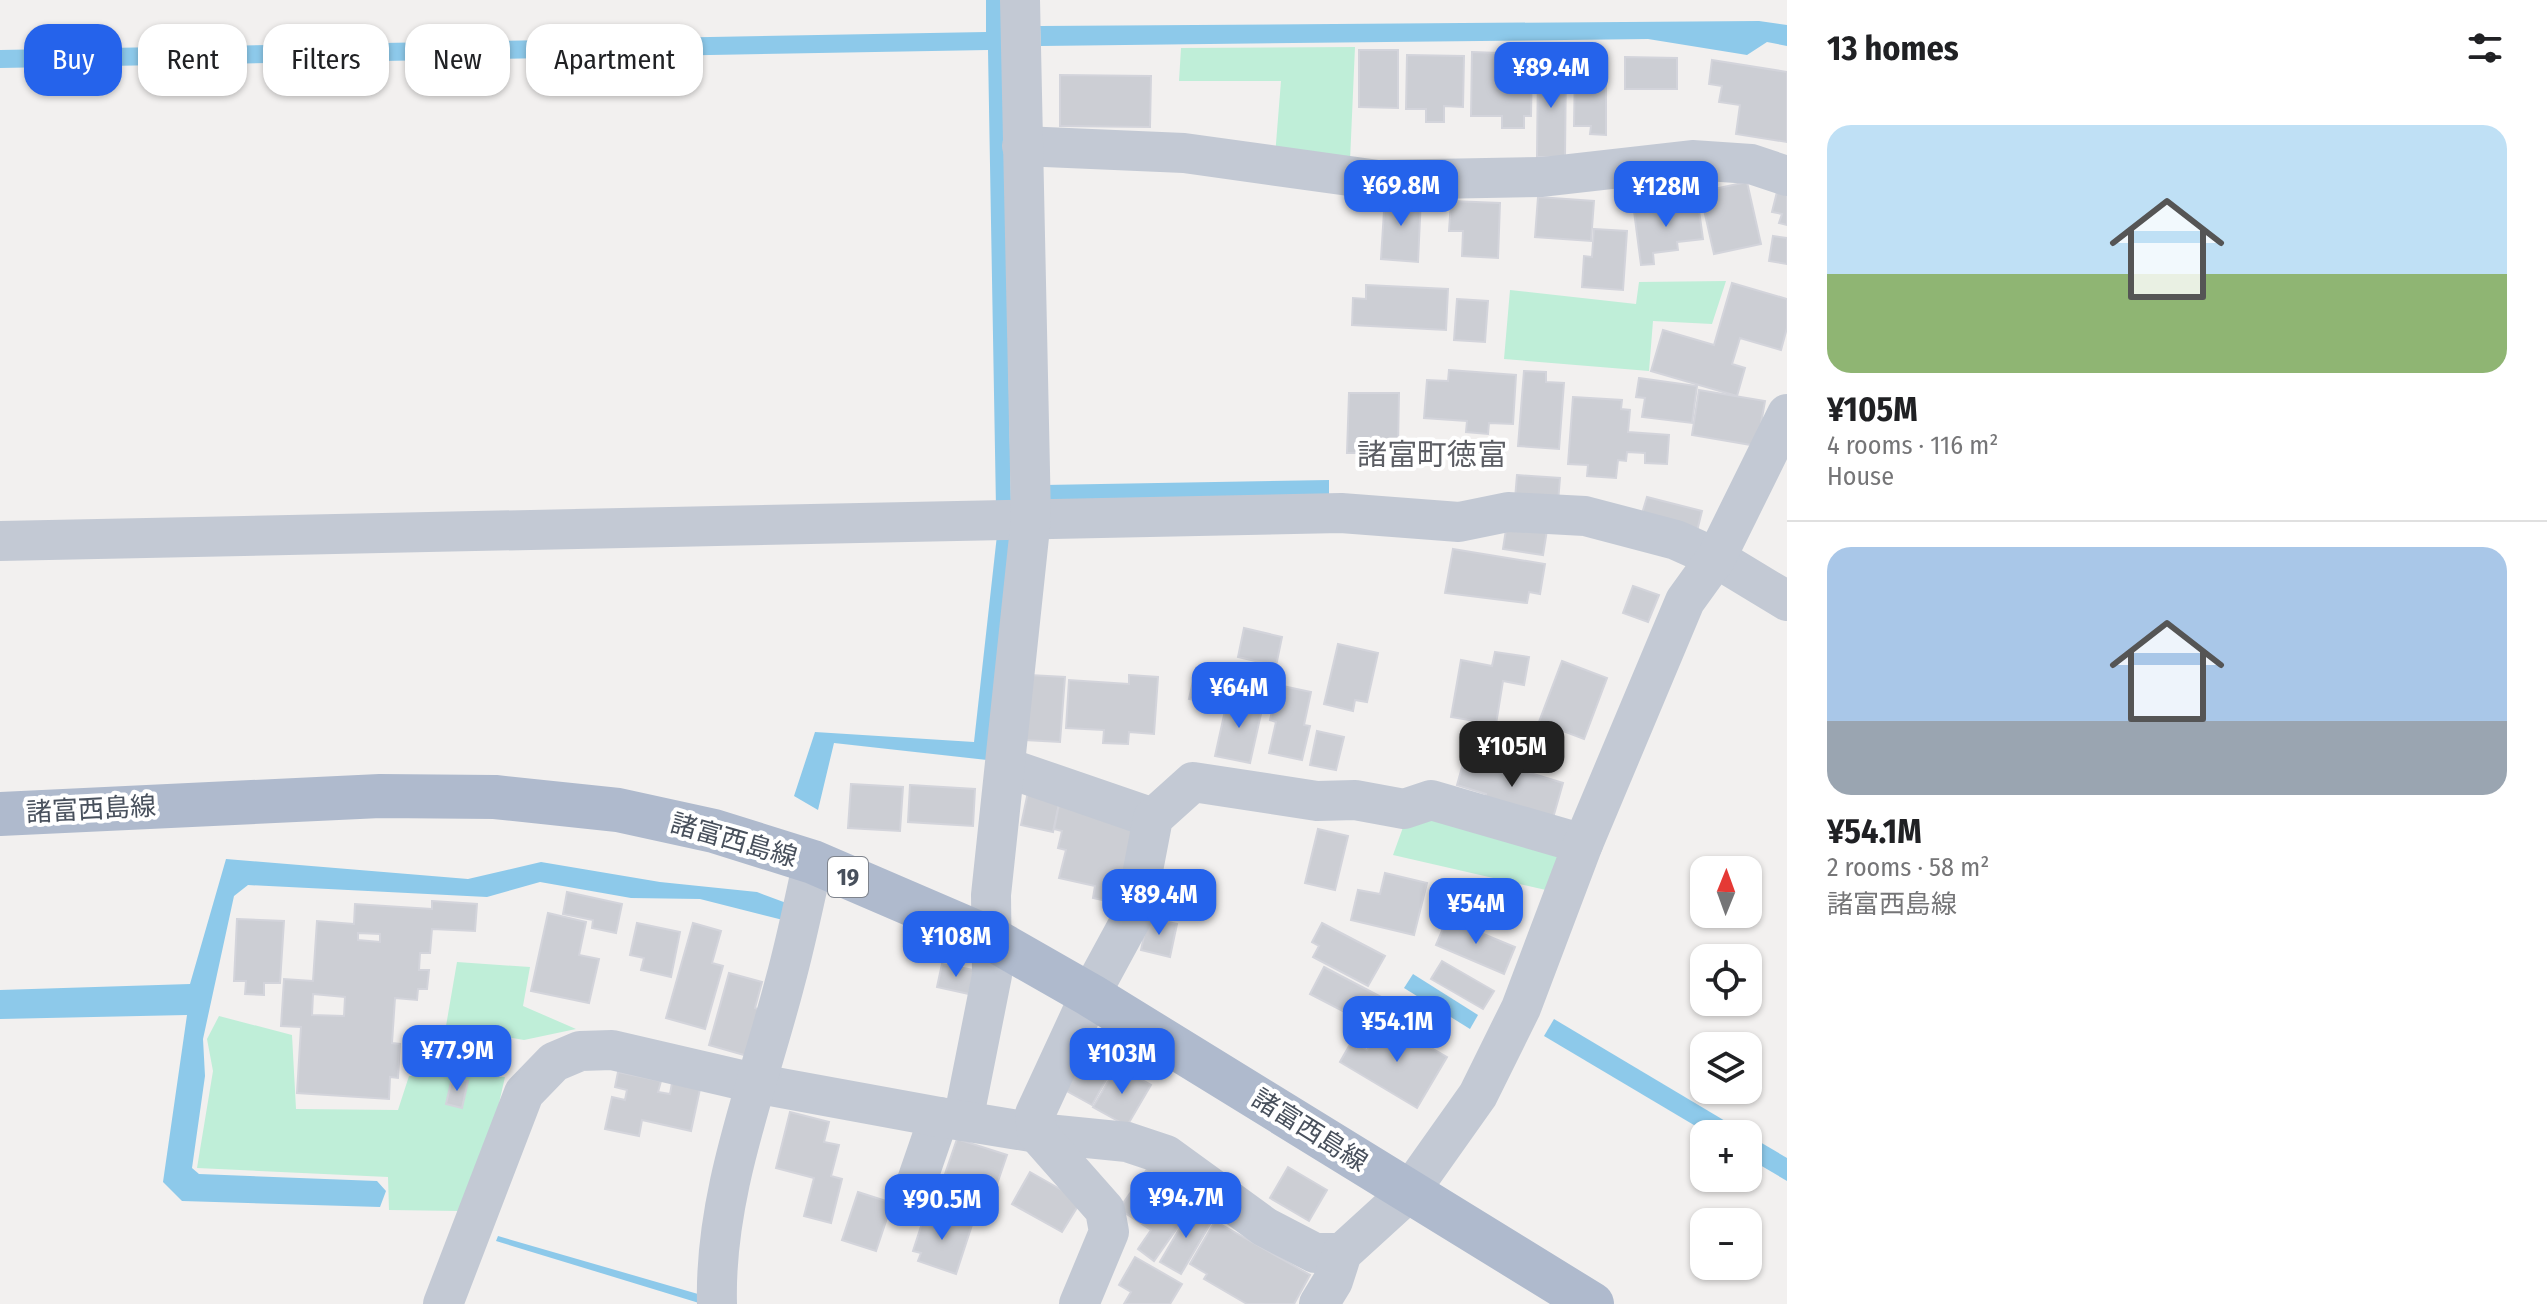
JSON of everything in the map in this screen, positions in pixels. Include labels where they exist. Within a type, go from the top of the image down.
[{"type":"main road","name":"諸富西島線","points":[[0,814],[380,796],[495,797],[618,810],[714,831],[813,862],[992,939],[1090,995],[1592,1304]]},
{"type":"street","points":[[911,1198],[951,1119],[992,975],[991,895],[1031,518],[1020,0]]},
{"type":"street","points":[[1022,146],[1184,153],[1378,180],[1542,177],[1692,160],[1751,164],[1787,176]]},
{"type":"street","points":[[1319,1304],[1333,1281],[1342,1253],[1410,1191],[1485,1083],[1521,1008],[1583,844],[1685,601],[1716,558],[1787,414]]},
{"type":"street","points":[[0,541],[1341,513],[1459,522],[1508,512],[1585,516],[1676,540],[1716,558],[1787,601]]},
{"type":"street","points":[[1005,767],[1153,818]]},
{"type":"street","points":[[1079,1304],[1109,1232],[1105,1210],[1037,1133],[1035,1114],[1090,995],[1135,912],[1153,818],[1193,782],[1317,801],[1355,800],[1404,809],[1431,800],[1583,844]]},
{"type":"street","points":[[717,1304],[716,1269],[754,1083],[785,983],[813,862]]},
{"type":"street","points":[[443,1304],[524,1093],[554,1062],[580,1051],[612,1050],[754,1083],[951,1119],[1037,1133],[1127,1142],[1166,1155],[1265,1227],[1315,1253],[1342,1253]]},
{"type":"green space","points":[[1355,47],[1350,161],[1275,156],[1281,81],[1179,81],[1181,48]]},
{"type":"green space","points":[[1726,281],[1712,324],[1653,321],[1649,371],[1504,359],[1510,290],[1636,304],[1639,282]]},
{"type":"green space","points":[[1433,810],[1564,847],[1546,890],[1393,855],[1406,819]]},
{"type":"green space","points":[[457,962],[530,967],[523,1006],[576,1029],[524,1040],[446,1026]]},
{"type":"green space","points":[[219,1016],[292,1035],[296,1109],[398,1110],[409,1076],[505,1077],[494,1125],[460,1211],[389,1210],[388,1177],[197,1168],[213,1071],[207,1039]]},
{"type":"water","points":[[986,0],[1002,0],[1011,508],[996,508],[988,50],[703,55],[703,37],[986,32]]},
{"type":"water","points":[[1759,21],[1787,25],[1787,46],[1767,42],[1747,55],[1648,39],[1041,46],[1040,26]]},
{"type":"water","points":[[526,40],[526,58],[510,59],[510,41]]},
{"type":"water","points":[[389,43],[405,43],[405,61],[389,61]]},
{"type":"water","points":[[247,45],[263,45],[263,63],[247,64]]},
{"type":"water","points":[[138,47],[138,65],[122,66],[122,48]]},
{"type":"water","points":[[0,50],[24,50],[24,68],[0,68]]},
{"type":"water","points":[[1329,480],[1329,495],[1049,501],[1044,485]]},
{"type":"water","points":[[997,535],[1014,538],[987,760],[834,743],[818,810],[794,796],[815,732],[974,742]]},
{"type":"water","points":[[226,859],[468,879],[541,862],[660,882],[757,892],[789,904],[787,921],[700,899],[631,898],[540,882],[487,897],[248,885],[234,896],[203,1039],[205,1076],[192,1168],[199,1174],[377,1181],[386,1191],[380,1207],[182,1201],[163,1182],[187,1015],[0,1019],[0,990],[190,984]]},
{"type":"water","points":[[1413,974],[1478,1015],[1470,1029],[1404,988]]},
{"type":"water","points":[[1554,1019],[1690,1100],[1690,1104],[1697,1104],[1724,1120],[1690,1120],[1690,1123],[1544,1036]]},
{"type":"water","points":[[1762,1143],[1787,1158],[1787,1181],[1762,1166]]},
{"type":"water","points":[[498,1236],[698,1294],[699,1303],[496,1241]]},
{"type":"building","points":[[1359,50],[1398,50],[1398,108],[1359,107]]},
{"type":"building","points":[[1472,52],[1500,53],[1500,62],[1532,63],[1531,116],[1524,116],[1524,128],[1502,128],[1502,116],[1471,116]]},
{"type":"building","points":[[1407,55],[1464,56],[1463,107],[1444,106],[1444,122],[1426,122],[1426,109],[1406,109]]},
{"type":"building","points":[[1625,57],[1677,58],[1677,89],[1625,89]]},
{"type":"building","points":[[1712,60],[1787,72],[1787,142],[1736,134],[1740,105],[1719,102],[1722,86],[1709,84]]},
{"type":"building","points":[[1538,63],[1566,64],[1565,157],[1537,157]]},
{"type":"building","points":[[1575,67],[1606,67],[1606,135],[1590,134],[1591,126],[1574,126]]},
{"type":"building","points":[[1060,75],[1151,76],[1150,127],[1060,126]]},
{"type":"building","points":[[1780,180],[1787,182],[1787,225],[1779,223],[1782,214],[1772,212]]},
{"type":"building","points":[[1747,182],[1761,244],[1714,254],[1700,192]]},
{"type":"building","points":[[1385,195],[1421,197],[1418,262],[1381,259]]},
{"type":"building","points":[[1538,197],[1594,201],[1591,241],[1535,237]]},
{"type":"building","points":[[1451,201],[1500,203],[1498,258],[1462,256],[1463,231],[1449,231]]},
{"type":"building","points":[[1698,203],[1703,239],[1677,242],[1678,250],[1653,253],[1654,264],[1641,265],[1634,211]]},
{"type":"building","points":[[1594,229],[1627,231],[1623,290],[1582,287],[1584,256],[1592,257]]},
{"type":"building","points":[[1773,236],[1787,238],[1787,264],[1769,261]]},
{"type":"building","points":[[1732,283],[1787,299],[1787,328],[1781,350],[1740,338],[1732,364],[1745,368],[1737,396],[1651,371],[1663,330],[1714,345]]},
{"type":"building","points":[[1366,285],[1448,289],[1446,330],[1352,325],[1353,298],[1366,299]]},
{"type":"building","points":[[1457,299],[1488,301],[1485,342],[1454,340]]},
{"type":"building","points":[[1449,370],[1516,375],[1513,424],[1489,423],[1488,434],[1466,432],[1467,421],[1424,418],[1427,380],[1448,381]]},
{"type":"building","points":[[1524,371],[1546,372],[1546,382],[1564,383],[1559,449],[1518,446]]},
{"type":"building","points":[[1639,378],[1697,386],[1692,423],[1642,417],[1645,398],[1636,397]]},
{"type":"building","points":[[1699,390],[1765,401],[1757,446],[1692,435]]},
{"type":"building","points":[[1349,393],[1399,393],[1398,446],[1380,445],[1380,453],[1347,453]]},
{"type":"building","points":[[1573,397],[1622,400],[1621,409],[1630,410],[1628,432],[1669,435],[1667,464],[1645,463],[1645,453],[1627,452],[1626,461],[1618,460],[1616,478],[1587,476],[1588,465],[1568,464]]},
{"type":"building","points":[[1517,475],[1560,478],[1558,502],[1515,499]]},
{"type":"building","points":[[1647,497],[1702,511],[1697,531],[1641,517]]},
{"type":"building","points":[[1507,523],[1547,530],[1543,555],[1503,549]]},
{"type":"building","points":[[1453,549],[1545,564],[1540,594],[1529,592],[1527,603],[1445,593]]},
{"type":"building","points":[[1633,586],[1659,595],[1648,622],[1623,613]]},
{"type":"building","points":[[1244,628],[1282,637],[1276,666],[1238,657]]},
{"type":"building","points":[[1338,644],[1378,653],[1367,702],[1355,700],[1353,711],[1324,704]]},
{"type":"building","points":[[1495,652],[1529,657],[1524,685],[1503,681],[1496,724],[1511,726],[1509,738],[1521,741],[1519,755],[1471,747],[1475,721],[1451,717],[1461,660],[1492,666]]},
{"type":"building","points":[[1562,661],[1607,678],[1584,739],[1539,722]]},
{"type":"building","points":[[1196,668],[1222,674],[1216,704],[1189,699]]},
{"type":"building","points":[[1029,675],[1065,677],[1060,742],[1025,740]]},
{"type":"building","points":[[1129,675],[1158,677],[1154,734],[1129,732],[1128,744],[1103,743],[1104,730],[1066,728],[1069,680],[1129,684]]},
{"type":"building","points":[[1278,685],[1311,692],[1304,725],[1310,726],[1302,760],[1269,753],[1276,722],[1270,720]]},
{"type":"building","points":[[1228,697],[1263,705],[1250,763],[1215,756]]},
{"type":"building","points":[[1317,731],[1344,737],[1336,770],[1310,765]]},
{"type":"building","points":[[1466,753],[1563,783],[1551,825],[1484,804],[1486,794],[1457,785]]},
{"type":"building","points":[[851,784],[903,787],[900,831],[848,828]]},
{"type":"building","points":[[910,785],[975,789],[973,826],[908,822]]},
{"type":"building","points":[[1028,792],[1060,799],[1053,832],[1021,825]]},
{"type":"building","points":[[1059,804],[1138,828],[1121,904],[1093,898],[1095,886],[1059,878],[1066,850],[1058,848],[1062,831],[1054,829]]},
{"type":"building","points":[[1318,829],[1348,836],[1335,890],[1305,883]]},
{"type":"building","points":[[1385,873],[1427,883],[1414,935],[1351,920],[1358,890],[1380,894]]},
{"type":"building","points":[[1478,885],[1521,898],[1514,920],[1498,915],[1494,926],[1468,918]]},
{"type":"building","points":[[567,892],[622,904],[616,933],[592,928],[593,920],[563,914]]},
{"type":"building","points":[[432,901],[477,904],[475,931],[432,929],[430,953],[420,953],[419,970],[429,970],[427,989],[418,989],[417,1000],[395,998],[392,1043],[400,1044],[398,1078],[390,1077],[389,1099],[297,1093],[301,1027],[281,1026],[284,979],[313,981],[317,921],[354,924],[355,904],[432,909]],"holes":[[[358,933],[380,934],[380,942],[358,940]],[[313,994],[345,997],[344,1016],[312,1015]]]},
{"type":"building","points":[[548,913],[586,922],[579,955],[599,959],[589,1003],[531,991]]},
{"type":"building","points":[[1148,917],[1177,924],[1170,957],[1141,950]]},
{"type":"building","points":[[237,919],[284,921],[280,983],[264,983],[264,995],[245,994],[246,981],[234,981]]},
{"type":"building","points":[[1447,919],[1515,947],[1504,974],[1436,945]]},
{"type":"building","points":[[637,923],[680,932],[671,977],[641,970],[644,958],[630,955]]},
{"type":"building","points":[[693,923],[721,931],[712,963],[723,966],[705,1029],[666,1018]]},
{"type":"building","points":[[1322,923],[1385,956],[1368,986],[1313,957],[1319,946],[1312,942]]},
{"type":"building","points":[[1442,961],[1494,991],[1483,1009],[1431,979]]},
{"type":"building","points":[[942,964],[974,970],[969,994],[937,987]]},
{"type":"building","points":[[1324,967],[1421,1018],[1414,1030],[1391,1018],[1387,1026],[1368,1016],[1364,1022],[1310,994]]},
{"type":"building","points":[[729,973],[762,982],[755,1008],[764,1011],[751,1057],[709,1045]]},
{"type":"building","points":[[1390,1024],[1447,1057],[1417,1108],[1340,1062],[1352,1041],[1367,1050],[1377,1034],[1382,1037]]},
{"type":"building","points":[[487,1042],[508,1047],[503,1068],[482,1064]]},
{"type":"building","points":[[1080,1043],[1115,1064],[1092,1105],[1056,1085]]},
{"type":"building","points":[[1117,1066],[1151,1085],[1127,1126],[1093,1107]]},
{"type":"building","points":[[618,1072],[661,1081],[658,1092],[670,1094],[672,1083],[700,1089],[691,1131],[642,1120],[639,1136],[605,1129],[612,1097],[625,1100],[627,1090],[615,1087]]},
{"type":"building","points":[[452,1078],[468,1081],[462,1108],[446,1104]]},
{"type":"building","points":[[790,1112],[829,1122],[824,1142],[839,1145],[831,1176],[842,1179],[831,1223],[804,1216],[814,1178],[776,1168]]},
{"type":"building","points":[[957,1139],[1007,1155],[995,1190],[945,1174]]},
{"type":"building","points":[[1288,1167],[1327,1190],[1309,1221],[1270,1198]]},
{"type":"building","points":[[1148,1168],[1196,1201],[1154,1261],[1138,1249],[1151,1230],[1119,1209]]},
{"type":"building","points":[[1030,1172],[1081,1201],[1062,1232],[1012,1204]]},
{"type":"building","points":[[858,1192],[892,1203],[876,1251],[842,1240]]},
{"type":"building","points":[[1192,1207],[1213,1219],[1181,1274],[1160,1262]]},
{"type":"building","points":[[926,1211],[972,1225],[956,1274],[918,1261],[921,1253],[913,1251]]},
{"type":"building","points":[[1215,1221],[1310,1275],[1294,1304],[1247,1304],[1204,1279],[1207,1274],[1190,1264]]},
{"type":"building","points":[[1135,1257],[1182,1284],[1170,1304],[1124,1304],[1131,1292],[1119,1285]]},
{"type":"district","name":"諸富町徳富","points":[[1432,455]]}]
